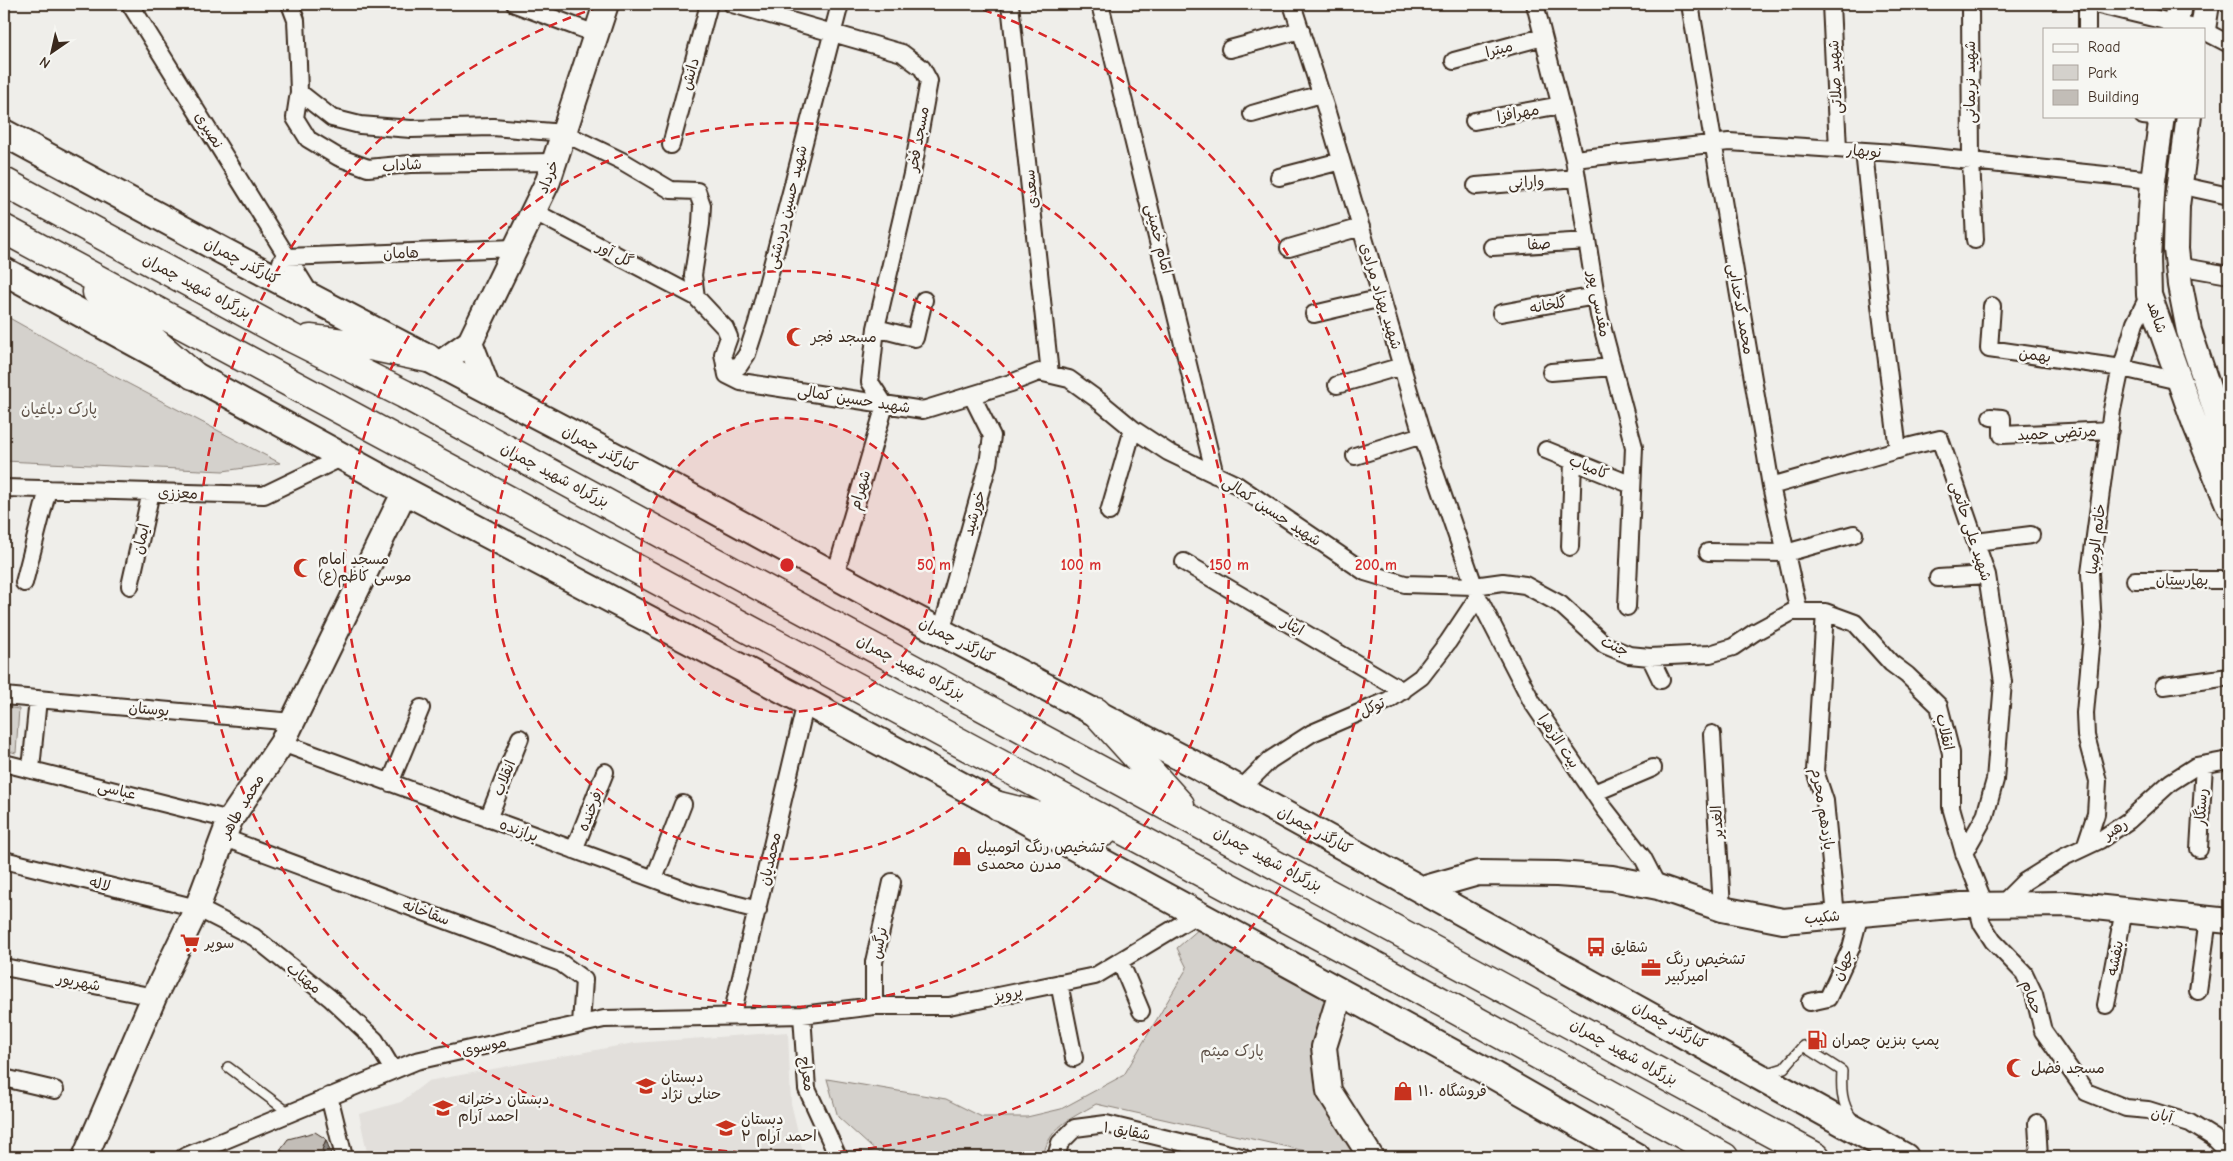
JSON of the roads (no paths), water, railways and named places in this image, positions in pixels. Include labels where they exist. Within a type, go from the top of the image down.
[{"type":"highway","name":"بزرگراه شهید چمران","points":[[4,182],[290,337],[397,390],[1816,1157]]},
{"type":"highway","points":[[4,229],[1400,979],[1724,1157]]},
{"type":"highway","points":[[58,258],[193,375]]},
{"type":"highway","points":[[290,337],[370,346],[433,361]]},
{"type":"highway","points":[[1096,712],[1192,819]]},
{"type":"highway","points":[[999,806],[1142,841]]},
{"type":"main road","name":"خرداد","points":[[470,342],[548,181],[606,4]]},
{"type":"main road","points":[[2204,28],[2207,4]]},
{"type":"main road","name":"شاهد","points":[[2156,118],[2148,258],[2149,295],[2179,381],[2229,508]]},
{"type":"main road","name":"شاهد","points":[[2189,118],[2179,185],[2176,248],[2178,266],[2189,331],[2229,450]]},
{"type":"main road","name":"کنارگذر چمران","points":[[4,133],[312,298],[628,463],[941,632],[1096,712],[1422,889],[1905,1157]]},
{"type":"main road","points":[[4,272],[405,491],[999,806],[1493,1075],[1638,1157]]},
{"type":"main road","points":[[433,361],[470,342],[488,390]]},
{"type":"main road","name":"محمد طاهر","points":[[85,1157],[154,997],[197,908],[226,828],[294,722],[405,491]]},
{"type":"main road","name":"شکیب","points":[[1422,889],[1478,873],[1557,874],[1612,878],[1658,887],[1722,909],[1783,921],[1988,905],[2066,904],[2218,920]]},
{"type":"main road","points":[[1341,992],[1324,1047],[1329,1091],[1370,1157]]},
{"type":"street","name":"نصیری","points":[[130,4],[312,298]]},
{"type":"street","name":"شاداب","points":[[290,4],[296,20],[299,92],[295,118],[308,139],[338,157],[368,168],[410,164],[554,162]]},
{"type":"street","points":[[514,4],[596,34]]},
{"type":"street","name":"دانش","points":[[671,145],[709,4]]},
{"type":"street","name":"مسجد فخر","points":[[732,4],[902,54],[922,68],[929,81],[912,174],[876,328],[870,382],[885,405]]},
{"type":"street","points":[[832,33],[840,4]]},
{"type":"street","name":"سعدی","points":[[1010,4],[1050,374]]},
{"type":"street","name":"امام خمینی","points":[[1100,4],[1215,475]]},
{"type":"street","name":"شهید بهزاد مرادی","points":[[1292,4],[1321,94],[1422,435],[1476,591]]},
{"type":"street","name":"مقدسی پور","points":[[1535,4],[1574,159],[1596,296],[1634,447],[1627,607]]},
{"type":"street","name":"محمد کدخدایی","points":[[1690,4],[1771,486],[1786,553],[1795,612]]},
{"type":"street","name":"شهید صلاتی","points":[[1831,4],[1838,149]]},
{"type":"street","name":"شهید نریمانی","points":[[1970,4],[1970,161],[1975,240]]},
{"type":"street","points":[[2087,4],[2087,28]]},
{"type":"street","points":[[2095,4],[2177,18],[2197,28]]},
{"type":"street","points":[[1230,49],[1301,30]]},
{"type":"street","points":[[2206,31],[2229,44]]},
{"type":"street","name":"شهید حسین دردشتی","points":[[725,367],[739,366],[747,354],[757,323],[832,33]]},
{"type":"street","name":"میترا","points":[[1454,61],[1543,37]]},
{"type":"street","points":[[299,92],[332,118],[360,125],[411,129],[493,127],[564,133],[622,161],[672,190],[697,191],[702,205],[702,224],[693,275],[696,296],[726,328],[729,337],[723,354],[725,367]]},
{"type":"street","points":[[1252,114],[1321,94]]},
{"type":"street","name":"مهرافزا","points":[[1474,121],[1561,105]]},
{"type":"street","name":"نوبهار","points":[[1574,159],[1730,142],[1864,151],[2153,180]]},
{"type":"street","points":[[1864,151],[1880,305],[1898,450]]},
{"type":"street","points":[[1279,177],[1341,161]]},
{"type":"street","name":"وارانی","points":[[1476,186],[1577,178]]},
{"type":"street","points":[[2179,185],[2229,196]]},
{"type":"street","name":"گل آور","points":[[533,211],[696,296]]},
{"type":"street","points":[[1289,248],[1361,227]]},
{"type":"street","name":"صفا","points":[[1492,247],[1587,241]]},
{"type":"street","name":"هامان","points":[[287,257],[514,248]]},
{"type":"street","points":[[265,273],[287,257]]},
{"type":"street","points":[[2178,266],[2229,275]]},
{"type":"street","name":"خاتم الوصیا","points":[[2085,847],[2096,814],[2098,781],[2086,736],[2085,713],[2093,626],[2090,573],[2110,430],[2122,368],[2135,323],[2149,295]]},
{"type":"street","name":"گلخانه","points":[[1500,313],[1596,296]]},
{"type":"street","points":[[1314,314],[1382,298]]},
{"type":"street","points":[[876,328],[914,338],[924,300]]},
{"type":"street","name":"بهمن","points":[[1992,306],[1990,348],[2122,368]]},
{"type":"street","points":[[1337,385],[1402,366]]},
{"type":"street","name":"شهید حسین کمالی","points":[[725,367],[727,375],[741,382],[923,410],[972,396],[1038,372],[1069,379],[1133,429],[1168,452],[1237,485],[1365,572],[1405,584],[1476,591]]},
{"type":"street","points":[[1551,372],[1613,367]]},
{"type":"street","points":[[2122,368],[2179,381]]},
{"type":"street","name":"خورشید","points":[[941,632],[988,464],[992,436],[972,396]]},
{"type":"street","name":"شهرام","points":[[835,575],[885,405]]},
{"type":"street","name":"مرتضی حمید","points":[[1991,417],[2002,418],[2002,436],[2110,430]]},
{"type":"street","points":[[1109,512],[1133,429]]},
{"type":"street","points":[[1355,456],[1422,435]]},
{"type":"street","name":"شهید علی حاتمی","points":[[1771,486],[1940,439],[1987,575],[2003,682],[1995,780],[1985,816],[1964,853]]},
{"type":"street","name":"کامیاب","points":[[1546,450],[1632,485]]},
{"type":"street","name":"معززی","points":[[4,488],[264,495],[343,457]]},
{"type":"street","points":[[1570,546],[1573,461]]},
{"type":"street","points":[[24,582],[48,490]]},
{"type":"street","name":"ایمان","points":[[130,586],[151,492]]},
{"type":"street","points":[[1708,552],[1786,553],[1854,534]]},
{"type":"street","points":[[1976,542],[2031,535]]},
{"type":"street","name":"ایثار","points":[[1184,562],[1403,691]]},
{"type":"street","points":[[1938,578],[1987,575]]},
{"type":"street","name":"بهارستان","points":[[2135,580],[2229,580]]},
{"type":"street","name":"جنت","points":[[1476,591],[1503,582],[1525,585],[1560,604],[1605,645],[1628,655],[1650,657],[1710,654],[1734,647],[1755,632],[1795,612]]},
{"type":"street","name":"توکل","points":[[1240,790],[1270,760],[1312,733],[1389,700],[1421,678],[1448,642],[1476,591]]},
{"type":"street","name":"بیت الزهرا","points":[[1476,591],[1532,702],[1594,792],[1644,858],[1658,887]]},
{"type":"street","name":"انقلاب","points":[[1795,612],[1825,612],[1855,623],[1890,663],[1907,675],[1939,706],[1951,753],[1951,807],[1964,853],[1988,905]]},
{"type":"street","name":"یازدهم محرم","points":[[1825,612],[1815,771],[1825,801],[1836,916]]},
{"type":"street","points":[[1650,657],[1661,680]]},
{"type":"street","points":[[2164,686],[2229,677]]},
{"type":"street","name":"بوستان","points":[[4,696],[294,722]]},
{"type":"street","points":[[31,768],[38,699]]},
{"type":"street","name":"محمدیان","points":[[732,1015],[806,702]]},
{"type":"street","points":[[390,783],[421,708]]},
{"type":"street","name":"الغدیر","points":[[1712,734],[1722,909]]},
{"type":"street","name":"انقلاب","points":[[488,819],[520,738]]},
{"type":"street","name":"برازنده","points":[[282,742],[654,880],[695,894],[758,910]]},
{"type":"street","name":"رهبر","points":[[1988,905],[2024,882],[2100,840],[2128,821],[2171,782],[2196,766],[2229,760]]},
{"type":"street","name":"عباسی","points":[[4,762],[31,768],[226,828]]},
{"type":"street","name":"رستگار","points":[[2199,849],[2204,765]]},
{"type":"street","points":[[1594,792],[1653,768]]},
{"type":"street","name":"فرخنده","points":[[574,850],[605,772]]},
{"type":"street","points":[[654,880],[683,804]]},
{"type":"street","name":"سقاخانه","points":[[226,828],[561,963],[584,980],[581,1024]]},
{"type":"street","name":"لاله","points":[[4,860],[197,908]]},
{"type":"street","name":"نرگس","points":[[874,1006],[874,962],[892,882]]},
{"type":"street","name":"حمام","points":[[1988,905],[1982,924],[1993,941],[2024,973],[2034,994],[2043,1031],[2086,1092]]},
{"type":"street","name":"مهتاب","points":[[197,908],[254,937],[330,998],[375,1040],[392,1070]]},
{"type":"street","name":"بنفشه","points":[[2106,1005],[2124,910]]},
{"type":"street","name":"پرویز","points":[[802,1015],[874,1006],[949,1006],[1095,976],[1198,914]]},
{"type":"street","name":"جهان","points":[[1810,1002],[1828,998],[1850,948],[1860,914]]},
{"type":"street","points":[[2198,991],[2218,920]]},
{"type":"street","points":[[1120,961],[1141,1011]]},
{"type":"street","name":"شهریور","points":[[4,967],[154,997]]},
{"type":"street","points":[[1059,983],[1074,1058]]},
{"type":"street","name":"موسوی","points":[[184,1157],[416,1060],[604,1019],[802,1015]]},
{"type":"street","name":"معراج","points":[[802,1015],[806,1089],[838,1157]]},
{"type":"street","points":[[4,1078],[55,1090]]},
{"type":"street","name":"آبان","points":[[2086,1092],[2126,1108],[2148,1110],[2190,1123],[2214,1138],[2229,1153]]},
{"type":"street","points":[[329,1096],[344,1157]]},
{"type":"street","points":[[2037,1123],[2039,1157]]},
{"type":"street","name":"شقایق ۱","points":[[1056,1157],[1060,1143],[1075,1128],[1106,1124],[1242,1157]]},
{"type":"lane","points":[[1760,1076],[1784,1068],[1803,1046],[1842,1071],[1840,1092],[1847,1111],[1864,1134]]},
{"type":"lane","points":[[228,1067],[288,1112]]},
{"type":"place","name":"مسجد فجر","points":[[796,337]]},
{"type":"place","name":"مسجد امام موسی کاظم(ع)","points":[[303,568]]},
{"type":"place","name":"تشخیص رنگ اتومبیل مدرن محمدی","points":[[962,856]]},
{"type":"place","name":"سوپر","points":[[190,943]]},
{"type":"place","name":"شقایق","points":[[1596,947]]},
{"type":"place","name":"تشخیص رنگ امیرکبیر","points":[[1651,968]]},
{"type":"place","name":"پمپ بنزین چمران","points":[[1817,1040]]},
{"type":"place","name":"مسجد فضل","points":[[2016,1068]]},
{"type":"place","name":"دبستان حنایی نژاد","points":[[646,1086]]},
{"type":"place","name":"فروشگاه ۱۱۰","points":[[1403,1091]]},
{"type":"place","name":"دبستان دخترانه احمد آرام","points":[[443,1108]]},
{"type":"place","name":"دبستان احمد آرام ۲","points":[[726,1128]]},
{"type":"park label","name":"پارک دباغیان","points":[[59,409]]},
{"type":"park label","name":"پارک میثم","points":[[1232,1051]]}]
